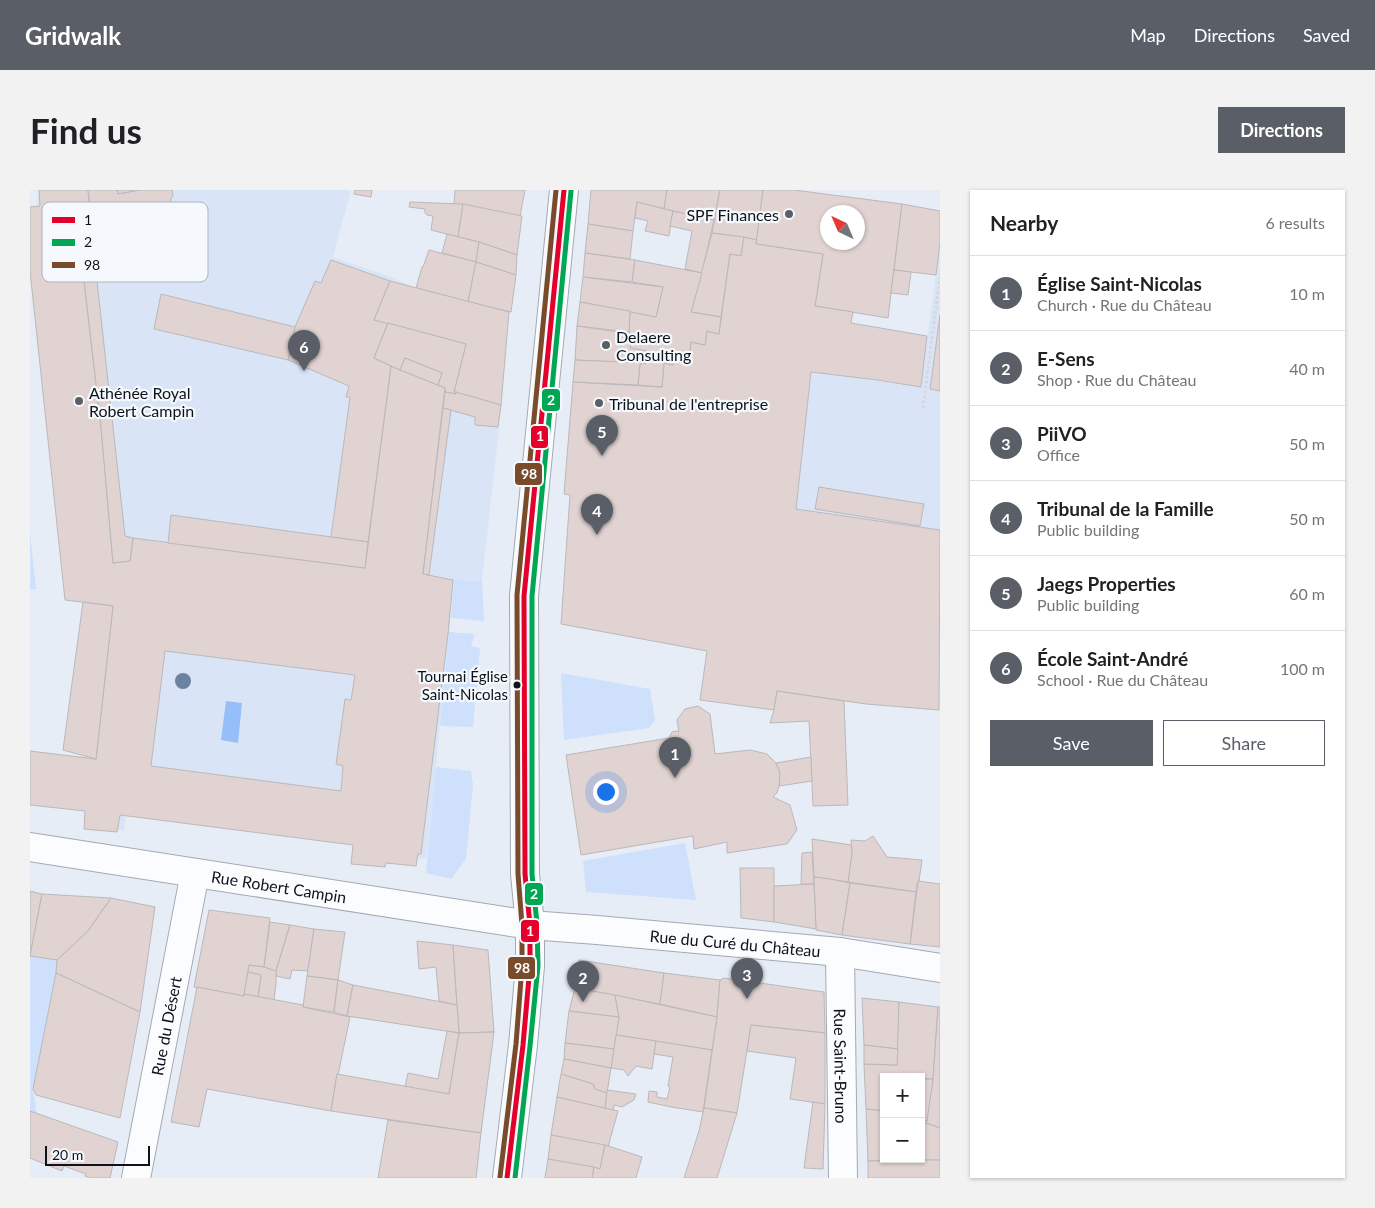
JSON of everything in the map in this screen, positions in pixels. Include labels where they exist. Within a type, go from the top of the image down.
[{"type":"street","points":[[507,1178],[530,976],[530,925],[525,874],[524,596],[564,190]]},
{"type":"street","name":"Rue Robert Campin","points":[[30,847],[530,925]]},
{"type":"street","name":"Rue du Désert","points":[[136,1178],[195,873]]},
{"type":"street","name":"Rue du Curé du Château","points":[[530,925],[840,952],[940,968]]},
{"type":"street","name":"Rue Saint-Bruno","points":[[840,952],[844,1178]]},
{"type":"path","points":[[923,408],[940,277]]},
{"type":"shaded area","points":[[38,190],[351,190],[333,257],[394,278],[417,289],[507,313],[499,429],[482,581],[454,580],[427,859],[392,856],[392,864],[359,860],[358,843],[126,814],[124,831],[89,824],[89,775],[108,607],[30,265],[30,207],[37,205]]},
{"type":"shaded area","points":[[940,243],[940,530],[796,509],[811,372],[921,387]]},
{"type":"shaded area","points":[[30,533],[36,589],[30,589]]},
{"type":"shaded area","points":[[454,580],[482,581],[484,621],[451,618]]},
{"type":"shaded area","points":[[449,632],[475,634],[471,646],[480,648],[473,727],[440,726]]},
{"type":"shaded area","points":[[561,673],[650,689],[655,720],[649,728],[564,740]]},
{"type":"shaded area","points":[[436,767],[471,771],[473,785],[466,859],[451,879],[426,873]]},
{"type":"shaded area","points":[[685,843],[696,900],[586,892],[583,861]]},
{"type":"shaded area","points":[[30,956],[57,960],[33,1089],[37,1114],[30,1112]]},
{"type":"water","points":[[226,701],[242,703],[238,743],[221,740]]},
{"type":"building","name":"Athénée Royal Robert Campin","points":[[39,190],[88,190],[89,202],[42,202],[42,282],[84,282],[101,427],[113,563],[130,561],[133,538],[365,568],[391,366],[445,388],[423,574],[453,580],[421,854],[418,854],[416,866],[386,863],[385,867],[351,864],[353,845],[120,815],[117,832],[84,829],[85,811],[30,805],[30,751],[96,759],[113,606],[65,600],[30,271],[30,207],[40,206]],"holes":[[[165,651],[355,675],[351,700],[345,699],[336,764],[343,766],[341,791],[151,766]]]},
{"type":"building","points":[[88,190],[117,190],[118,194],[139,190],[172,190],[173,196],[171,202],[90,202]]},
{"type":"building","points":[[117,190],[139,190],[118,194]]},
{"type":"building","points":[[355,190],[372,190],[371,197],[354,194]]},
{"type":"building","points":[[455,190],[525,190],[520,216],[454,204]]},
{"type":"building","points":[[591,190],[667,190],[664,209],[637,202],[633,231],[588,224]]},
{"type":"building","points":[[667,190],[720,190],[714,220],[664,209]]},
{"type":"building","points":[[720,190],[763,190],[757,240],[712,233]]},
{"type":"building","points":[[763,190],[794,190],[902,204],[888,318],[815,306],[823,254],[756,244]]},
{"type":"building","points":[[410,202],[463,204],[458,237],[431,230],[433,216],[427,215],[425,209],[409,207]]},
{"type":"building","points":[[637,202],[673,211],[669,236],[645,231],[648,221],[635,218]]},
{"type":"building","points":[[463,204],[522,216],[517,255],[458,237]]},
{"type":"building","points":[[902,204],[940,211],[940,243],[936,275],[894,270]]},
{"type":"building","points":[[673,211],[714,220],[702,273],[685,269],[692,231],[670,226]]},
{"type":"building","points":[[588,224],[633,231],[630,259],[585,253]]},
{"type":"building","points":[[712,233],[744,237],[741,256],[730,254],[721,317],[691,312]]},
{"type":"building","points":[[447,234],[479,242],[476,262],[442,253]]},
{"type":"building","points":[[744,237],[757,240],[756,244],[823,254],[815,306],[853,312],[851,323],[927,336],[921,387],[811,372],[796,509],[940,530],[939,710],[866,704],[777,691],[774,710],[700,700],[707,651],[561,624],[570,495],[564,494],[573,382],[662,387],[664,363],[673,365],[674,360],[689,360],[691,342],[705,345],[707,331],[719,334],[730,254],[741,256]]},
{"type":"building","points":[[479,242],[517,255],[516,275],[476,262]]},
{"type":"building","points":[[429,250],[476,262],[468,302],[416,288]]},
{"type":"building","points":[[585,253],[635,260],[632,282],[583,277]]},
{"type":"building","points":[[331,260],[390,281],[374,320],[388,323],[374,358],[391,366],[368,542],[331,537],[350,397],[346,397],[349,386],[288,360],[295,327],[315,281],[321,283]]},
{"type":"building","points":[[635,260],[702,273],[691,312],[721,317],[719,334],[707,331],[705,345],[691,342],[689,360],[674,360],[673,365],[664,363],[662,387],[638,385],[640,364],[646,363],[647,351],[630,348],[632,334],[629,332],[630,311],[656,317],[663,287],[632,282]]},
{"type":"building","points":[[476,262],[516,275],[511,312],[468,302]]},
{"type":"building","points":[[894,270],[911,272],[908,295],[891,293]]},
{"type":"building","points":[[583,277],[663,287],[656,317],[580,302]]},
{"type":"building","points":[[390,281],[509,312],[501,405],[454,392],[466,344],[374,320]]},
{"type":"building","points":[[84,282],[97,282],[125,536],[133,538],[130,561],[113,563],[101,427]]},
{"type":"building","points":[[161,294],[295,327],[288,360],[154,329]]},
{"type":"building","points":[[580,302],[630,311],[629,332],[577,326]]},
{"type":"building","points":[[940,315],[940,391],[930,389]]},
{"type":"building","points":[[388,323],[466,344],[454,392],[456,394],[445,392],[445,388],[438,385],[442,373],[405,358],[400,370],[374,358]]},
{"type":"building","points":[[577,326],[632,334],[630,348],[647,351],[646,363],[575,360]]},
{"type":"building","points":[[405,358],[442,373],[438,385],[400,370]]},
{"type":"building","points":[[575,360],[646,363],[640,364],[638,385],[573,382]]},
{"type":"building","points":[[445,392],[456,394],[456,392],[501,405],[498,427],[475,425],[475,417],[443,408]]},
{"type":"building","points":[[443,408],[451,410],[429,575],[423,574]]},
{"type":"building","points":[[819,487],[924,504],[920,526],[815,509]]},
{"type":"building","points":[[171,515],[368,542],[365,568],[168,543]]},
{"type":"building","points":[[83,602],[113,606],[96,759],[63,750]]},
{"type":"building","points":[[777,691],[844,701],[848,805],[813,806],[809,721],[770,723]]},
{"type":"building","points":[[698,706],[710,714],[715,754],[750,750],[767,754],[776,763],[780,773],[780,783],[777,793],[773,797],[790,805],[797,830],[787,844],[727,853],[727,842],[694,849],[693,836],[581,855],[566,755],[669,738],[672,732],[679,732],[677,720],[685,709]]},
{"type":"building","points":[[811,757],[812,781],[779,786],[780,773],[776,763]]},
{"type":"building","points":[[873,836],[887,857],[922,860],[916,892],[848,882],[852,853],[851,840],[865,841]]},
{"type":"building","points":[[812,839],[851,845],[852,853],[848,882],[814,877]]},
{"type":"building","points":[[812,852],[814,884],[801,884],[802,853]]},
{"type":"building","points":[[740,868],[774,868],[774,922],[741,918]]},
{"type":"building","points":[[814,877],[850,883],[842,935],[816,930]]},
{"type":"building","points":[[918,881],[940,884],[940,947],[910,944]]},
{"type":"building","points":[[850,883],[916,892],[910,944],[842,935]]},
{"type":"building","points":[[814,884],[816,929],[774,922],[774,886]]},
{"type":"building","points":[[30,891],[42,894],[30,956]]},
{"type":"building","points":[[42,894],[111,898],[88,931],[57,960],[30,956]]},
{"type":"building","points":[[111,898],[155,907],[140,1012],[56,973],[57,960],[88,931]]},
{"type":"building","points":[[209,910],[270,918],[264,967],[249,965],[244,996],[194,987]]},
{"type":"building","points":[[270,922],[290,925],[276,971],[264,967]]},
{"type":"building","points":[[290,925],[314,929],[308,971],[292,970],[290,979],[276,976],[276,971]]},
{"type":"building","points":[[314,929],[345,932],[338,980],[307,976]]},
{"type":"building","points":[[417,941],[453,945],[457,1005],[439,1001],[436,967],[419,969]]},
{"type":"building","points":[[453,945],[488,950],[494,1032],[459,1033]]},
{"type":"building","points":[[579,960],[664,973],[660,1004],[575,988]]},
{"type":"building","points":[[249,965],[276,971],[274,1000],[258,997],[261,975],[248,972]]},
{"type":"building","points":[[248,972],[261,975],[258,997],[244,994]]},
{"type":"building","points":[[56,973],[140,1012],[120,1118],[36,1095],[33,1089]]},
{"type":"building","points":[[664,973],[720,980],[717,1017],[660,1004]]},
{"type":"building","points":[[307,976],[338,980],[334,1012],[303,1007]]},
{"type":"building","points":[[724,978],[824,992],[825,1033],[751,1025],[737,1113],[704,1108],[717,1017],[720,980]]},
{"type":"building","points":[[338,980],[353,985],[347,1016],[334,1012]]},
{"type":"building","points":[[353,985],[457,1005],[459,1033],[347,1016]]},
{"type":"building","points":[[197,987],[303,1005],[303,1007],[350,1017],[331,1111],[207,1089],[199,1127],[171,1122]]},
{"type":"building","points":[[575,988],[615,995],[619,1017],[569,1011]]},
{"type":"building","points":[[615,995],[717,1017],[712,1050],[616,1035],[619,1017]]},
{"type":"building","points":[[862,998],[899,1002],[898,1049],[864,1045]]},
{"type":"building","points":[[899,1002],[938,1007],[933,1079],[925,1079],[925,1073],[880,1073],[880,1111],[866,1109],[864,1064],[897,1065]]},
{"type":"building","points":[[938,1007],[940,1007],[940,1128],[926,1123],[933,1079]]},
{"type":"building","points":[[569,1011],[619,1017],[614,1049],[565,1043]]},
{"type":"building","points":[[751,1025],[825,1033],[825,1104],[790,1099],[796,1058],[747,1051]]},
{"type":"building","points":[[447,1031],[459,1033],[449,1094],[405,1087],[408,1073],[438,1079]]},
{"type":"building","points":[[494,1032],[481,1133],[331,1111],[337,1074],[449,1094],[459,1033]]},
{"type":"building","points":[[616,1035],[656,1041],[652,1069],[636,1066],[628,1076],[624,1070],[611,1068]]},
{"type":"building","points":[[656,1041],[712,1050],[703,1112],[648,1102],[649,1091],[657,1092],[657,1097],[667,1099],[670,1087],[668,1086],[673,1057],[654,1054]]},
{"type":"building","points":[[565,1043],[614,1049],[611,1068],[564,1059]]},
{"type":"building","points":[[864,1045],[898,1049],[897,1065],[864,1064]]},
{"type":"building","points":[[564,1059],[611,1068],[607,1093],[595,1089],[593,1084],[561,1074]]},
{"type":"building","points":[[561,1074],[593,1084],[595,1089],[607,1093],[605,1109],[557,1097]]},
{"type":"building","points":[[925,1079],[933,1079],[927,1121],[925,1120]]},
{"type":"building","points":[[607,1090],[636,1094],[634,1100],[622,1107],[614,1105],[613,1111],[605,1109]]},
{"type":"building","points":[[557,1097],[618,1111],[608,1147],[551,1135]]},
{"type":"building","points":[[813,1102],[825,1104],[823,1169],[804,1168]]},
{"type":"building","points":[[704,1108],[737,1113],[717,1178],[684,1178],[699,1131]]},
{"type":"building","points":[[866,1109],[880,1111],[880,1161],[868,1161]]},
{"type":"building","points":[[30,1111],[118,1142],[110,1178],[90,1178],[85,1176],[86,1174],[64,1166],[62,1171],[30,1158]]},
{"type":"building","points":[[388,1120],[481,1133],[476,1178],[378,1178]]},
{"type":"building","points":[[925,1120],[927,1121],[926,1123],[940,1128],[940,1160],[925,1160]]},
{"type":"building","points":[[551,1135],[605,1145],[600,1169],[548,1159]]},
{"type":"building","points":[[605,1145],[642,1157],[636,1178],[592,1178],[594,1167],[600,1169]]},
{"type":"building","points":[[548,1159],[594,1167],[592,1178],[545,1178]]},
{"type":"building","points":[[925,1160],[940,1160],[940,1178],[868,1178],[868,1161],[880,1161],[880,1163],[925,1163]]},
{"type":"transit line","name":"98","points":[[500,1177],[516,1044],[522,966],[522,925],[518,874],[517,595],[556,190]]},
{"type":"transit line","name":"1","points":[[507,1178],[523,1045],[530,966],[530,925],[525,874],[524,596],[564,190]]},
{"type":"transit line","name":"2","points":[[515,1178],[538,966],[537,924],[532,874],[532,596],[571,191]]},
{"type":"place","name":"SPF Finances","points":[[789,214]]},
{"type":"place","name":"Delaere Consulting","points":[[606,345]]},
{"type":"place","name":"École Saint-André","points":[[304,371]]},
{"type":"place","name":"Athénée Royal Robert Campin","points":[[79,401]]},
{"type":"place","name":"Tribunal de l'entreprise","points":[[599,403]]},
{"type":"place","name":"Jaegs Properties","points":[[602,456]]},
{"type":"place","name":"Tribunal de la Famille","points":[[597,535]]},
{"type":"place","name":"Tournai Église Saint-Nicolas","points":[[517,685]]},
{"type":"place","name":"Église Saint-Nicolas","points":[[675,778]]},
{"type":"place","name":"PiiVO","points":[[747,999]]},
{"type":"place","name":"E-Sens","points":[[583,1002]]}]
